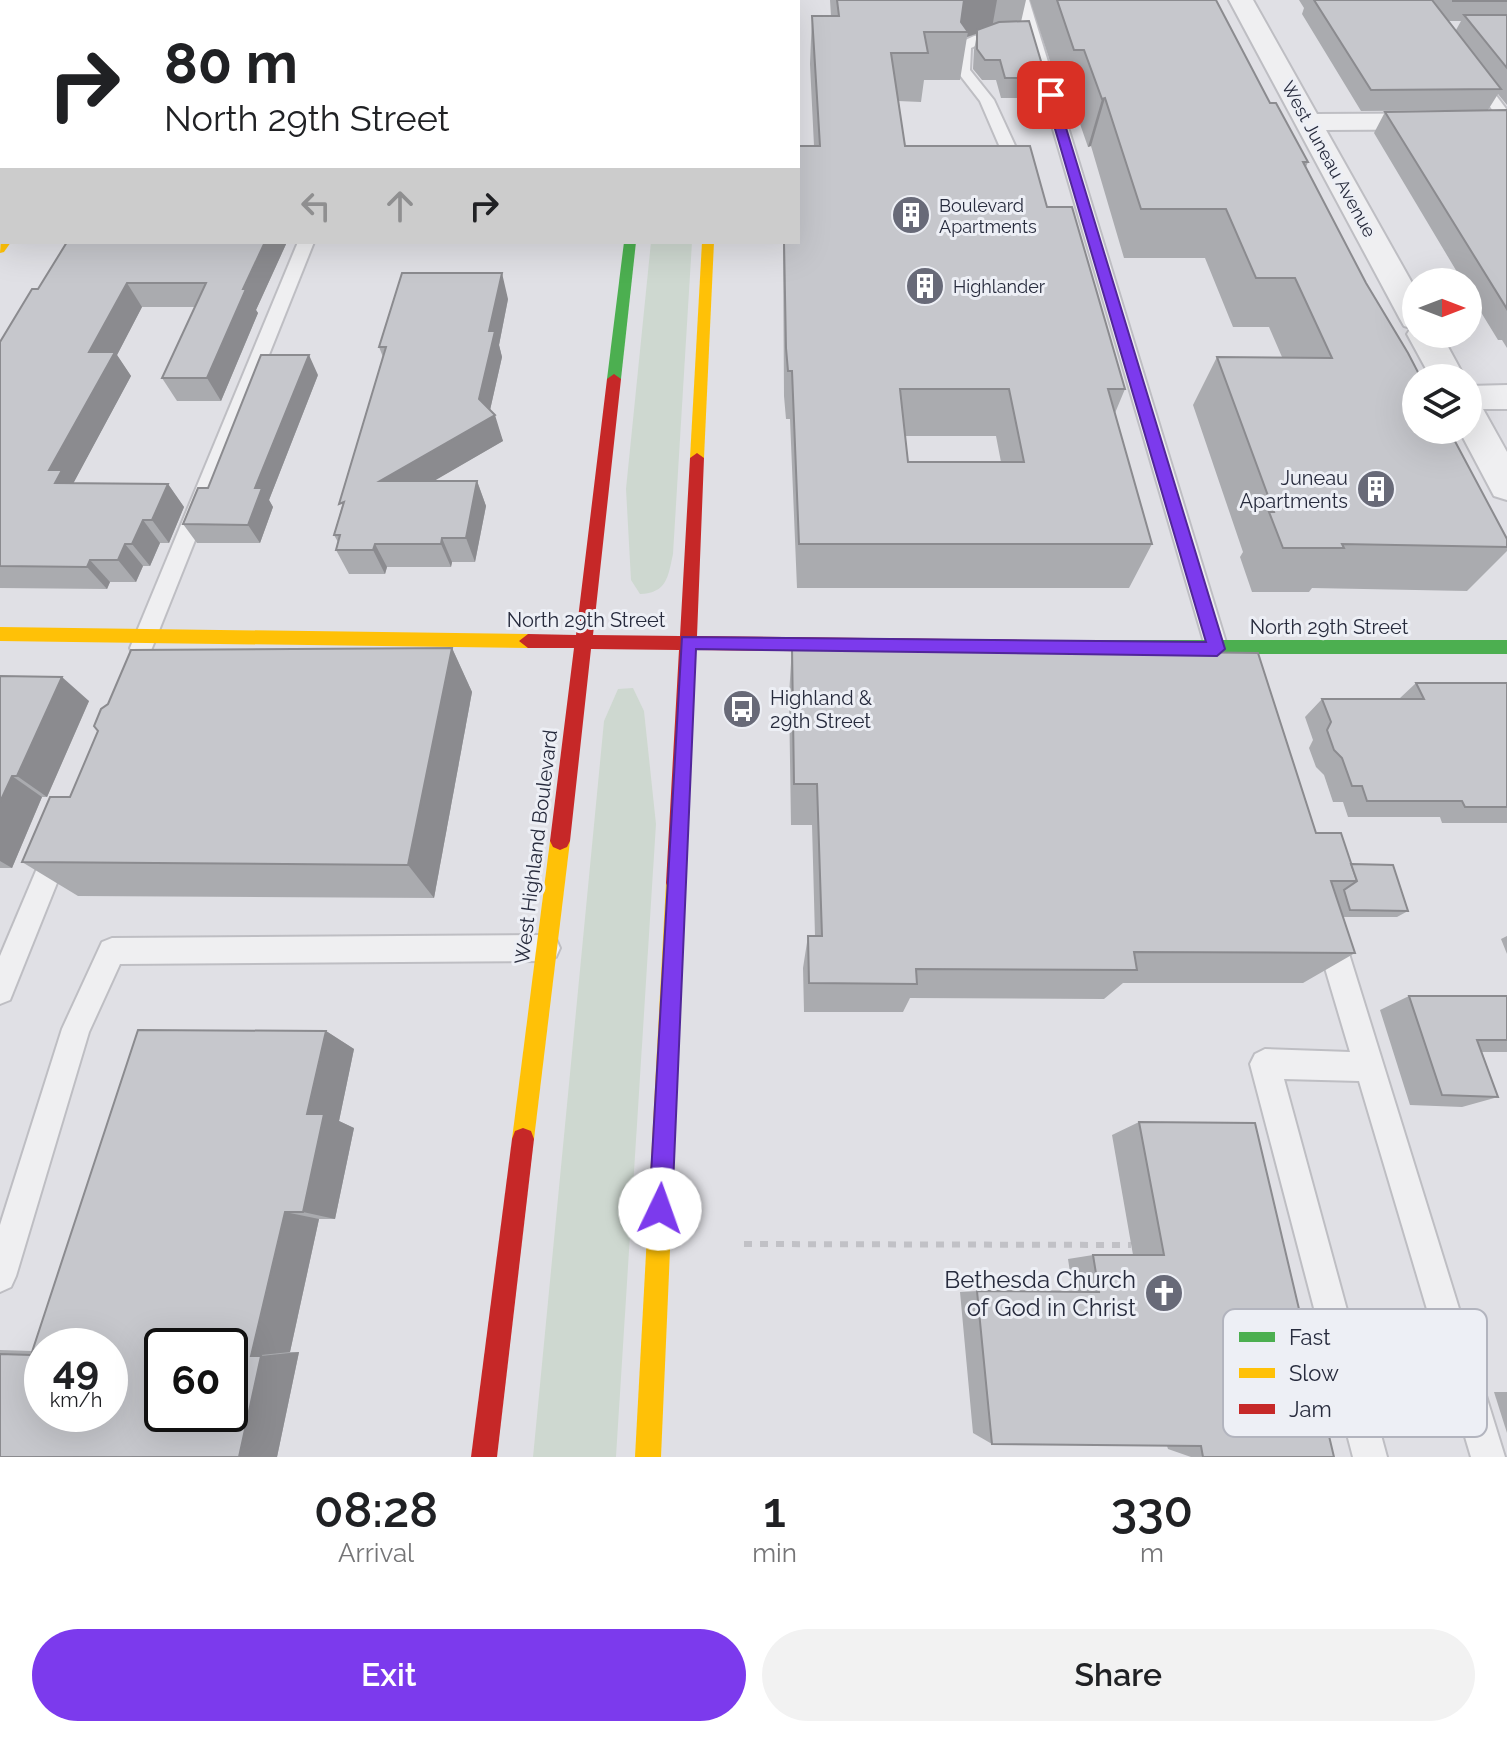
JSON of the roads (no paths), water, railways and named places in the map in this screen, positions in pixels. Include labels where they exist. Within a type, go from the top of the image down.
[{"type":"main road","name":"West Highland Boulevard","points":[[484,1457],[630,244]]},
{"type":"main road","points":[[648,1457],[708,244]]},
{"type":"main road","name":"North 29th Street","points":[[0,634],[688,642],[1236,657],[1507,647]]},
{"type":"street","name":"West Juneau Avenue","points":[[1241,0],[1402,293]]},
{"type":"street","points":[[1309,122],[1507,120]]},
{"type":"street","points":[[1482,398],[1507,397]]},
{"type":"street","points":[[1482,440],[1507,486]]},
{"type":"lane","points":[[1022,0],[1236,657]]},
{"type":"lane","points":[[1010,152],[987,100],[963,70],[964,46],[993,35],[1032,34]]},
{"type":"lane","points":[[1464,63],[1507,120]]},
{"type":"lane","points":[[135,663],[305,244]]},
{"type":"lane","points":[[0,990],[65,833]]},
{"type":"lane","points":[[1319,904],[1443,1309]]},
{"type":"lane","points":[[0,1276],[76,1029],[112,951],[546,948]]},
{"type":"lane","points":[[1330,1309],[1265,1064],[1369,1067]]},
{"type":"lane","points":[[1365,1437],[1370,1457]]},
{"type":"lane","points":[[1482,1437],[1488,1457]]},
{"type":"place","name":"Boulevard Apartments","points":[[911,215]]},
{"type":"place","name":"Highlander","points":[[925,286]]},
{"type":"place","name":"Juneau Apartments","points":[[1376,489]]},
{"type":"place","name":"Highland & 29th Street","points":[[742,709]]},
{"type":"place","name":"Bethesda Church of God in Christ","points":[[1164,1293]]}]
